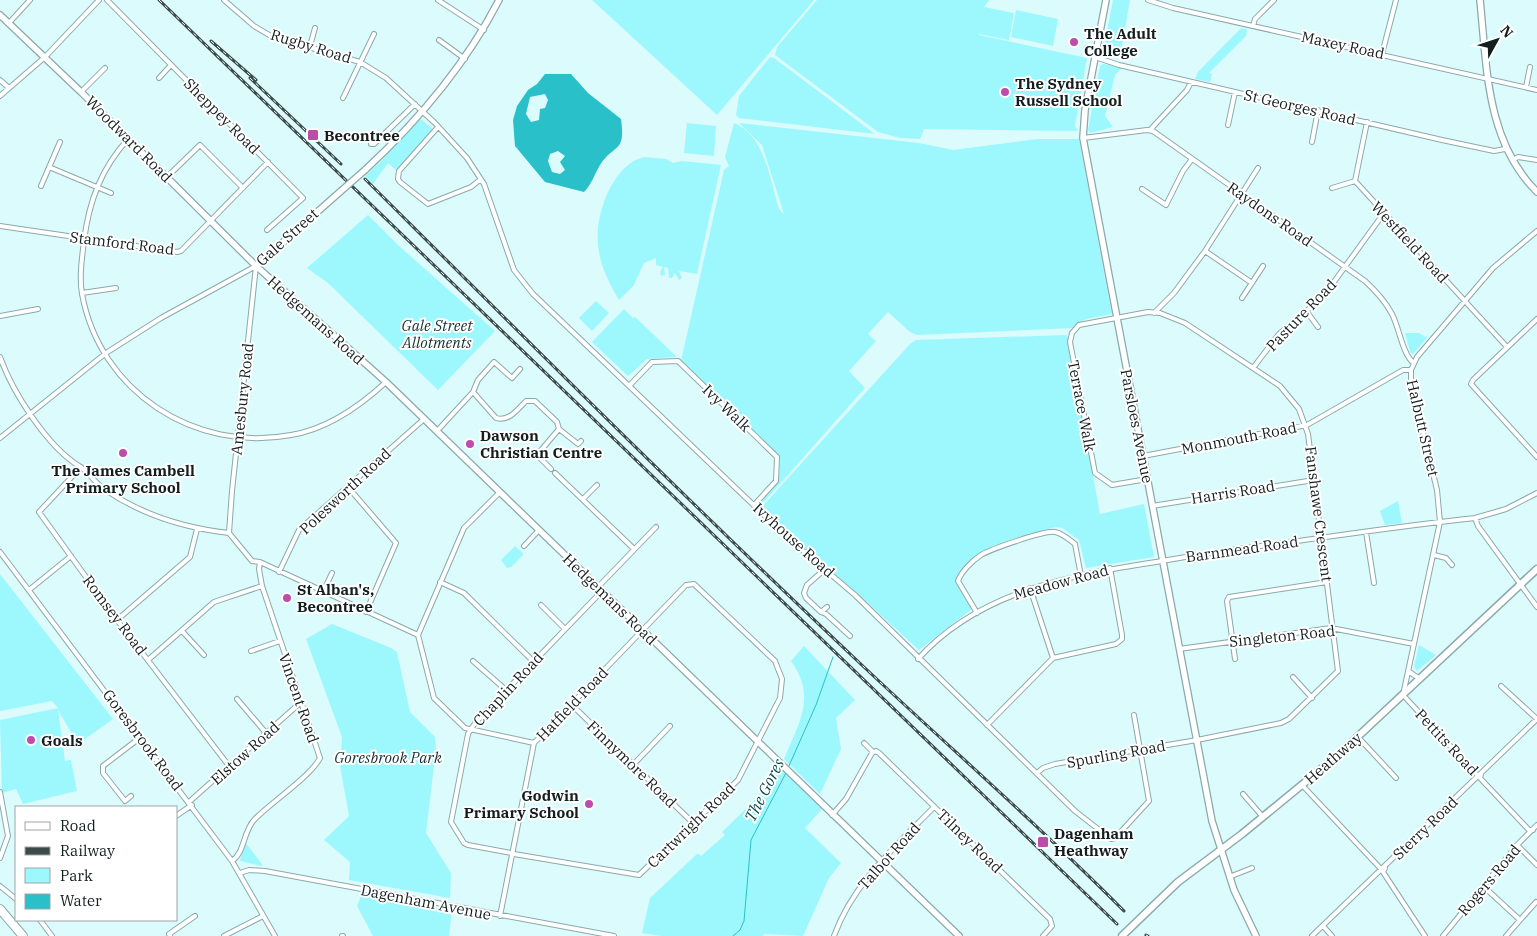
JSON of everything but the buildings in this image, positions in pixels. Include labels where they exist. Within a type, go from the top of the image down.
[{"type":"highway","points":[[0,909],[23,936]]},
{"type":"main road","name":"Heathway","points":[[1122,936],[1178,882],[1302,785],[1358,737],[1537,569]]},
{"type":"street","points":[[9,23],[30,0]]},
{"type":"street","points":[[0,96],[45,57],[99,0]]},
{"type":"street","name":"Sheppey Road","points":[[106,0],[304,198],[267,230]]},
{"type":"street","name":"Rugby Road","points":[[224,0],[254,26],[270,36],[360,62],[386,78],[421,110]]},
{"type":"street","points":[[438,0],[484,30]]},
{"type":"street","name":"Gale Street","points":[[0,438],[106,353],[160,318],[256,266],[365,170],[421,110],[465,59],[484,30],[499,0]]},
{"type":"street","name":"Parsloes Avenue","points":[[1106,0],[1084,116],[1083,138],[1196,740],[1220,851],[1229,877],[1256,936]]},
{"type":"street","name":"Maxey Road","points":[[1148,0],[1253,26],[1537,90]]},
{"type":"street","points":[[1253,26],[1255,19],[1274,0]]},
{"type":"street","points":[[1382,54],[1396,0]]},
{"type":"street","points":[[1480,0],[1494,118],[1512,161],[1537,192]]},
{"type":"street","name":"Woodward Road","points":[[0,15],[82,92],[256,266]]},
{"type":"street","points":[[310,46],[315,28]]},
{"type":"street","points":[[343,98],[374,34]]},
{"type":"street","points":[[439,40],[465,59]]},
{"type":"street","name":"St Georges Road","points":[[1095,57],[1191,82],[1494,151],[1506,148]]},
{"type":"street","points":[[159,78],[171,66]]},
{"type":"street","points":[[1526,87],[1530,67]]},
{"type":"street","points":[[82,92],[105,68]]},
{"type":"street","points":[[0,80],[9,88]]},
{"type":"street","points":[[1083,138],[1150,130],[1187,90],[1191,82]]},
{"type":"street","points":[[1228,125],[1235,92]]},
{"type":"street","points":[[371,144],[374,144],[415,104]]},
{"type":"street","name":"Ivyhouse Road","points":[[421,110],[467,158],[481,179],[514,270],[533,294],[788,538],[855,595],[1076,811],[1108,838],[1113,839],[1148,803],[1149,797],[1134,715]]},
{"type":"street","points":[[1312,142],[1318,110]]},
{"type":"street","points":[[1332,188],[1355,181],[1367,122]]},
{"type":"street","points":[[438,127],[399,171],[400,182],[428,204],[471,187],[481,179]]},
{"type":"street","name":"Raydons Road","points":[[1150,130],[1366,281],[1382,299],[1398,328],[1407,357],[1414,363]]},
{"type":"street","points":[[128,139],[110,161],[96,186],[88,210],[84,239],[82,293],[92,326],[106,353],[125,381],[159,410],[191,427],[238,438],[262,439],[292,435],[328,424],[364,401],[386,382]]},
{"type":"street","points":[[41,186],[60,142]]},
{"type":"street","points":[[167,177],[200,145],[243,188]]},
{"type":"street","points":[[1512,161],[1518,157],[1537,160]]},
{"type":"street","points":[[1142,189],[1166,205],[1192,159]]},
{"type":"street","name":"Stamford Road","points":[[0,226],[177,252],[181,251],[268,162]]},
{"type":"street","points":[[49,167],[111,193]]},
{"type":"street","points":[[1154,312],[1174,293],[1205,251],[1258,168]]},
{"type":"street","name":"Westfield Road","points":[[1355,181],[1507,347]]},
{"type":"street","name":"Pasture Road","points":[[1253,368],[1279,334],[1323,297],[1384,213]]},
{"type":"street","name":"Halbutt Street","points":[[1403,695],[1440,522],[1437,490],[1413,394],[1411,370],[1414,363],[1493,268],[1537,231]]},
{"type":"street","points":[[1205,251],[1252,283]]},
{"type":"street","name":"Hedgemans Road","points":[[256,266],[386,382],[881,861],[951,934],[959,936]]},
{"type":"street","name":"Amesbury Road","points":[[229,533],[256,266]]},
{"type":"street","points":[[1242,298],[1262,266]]},
{"type":"street","points":[[82,293],[116,288]]},
{"type":"street","points":[[0,316],[38,308]]},
{"type":"street","name":"Fanshawe Crescent","points":[[1117,318],[1154,312],[1185,323],[1253,368],[1286,393],[1299,409],[1306,425],[1328,582],[1338,671],[1312,698],[1282,723],[1196,740]]},
{"type":"street","points":[[1307,312],[1318,327]]},
{"type":"street","name":"Terrace Walk","points":[[1117,318],[1079,325],[1072,333],[1070,342],[1095,473],[1112,485],[1147,480]]},
{"type":"street","points":[[1537,319],[1471,384],[1537,457]]},
{"type":"street","points":[[0,357],[30,413],[54,445],[72,463],[81,467],[97,484],[112,495],[150,514],[197,529],[229,533],[252,561],[260,562],[418,635]]},
{"type":"street","points":[[437,431],[473,392],[478,380],[494,362],[512,378],[520,369]]},
{"type":"street","name":"Ivy Walk","points":[[630,385],[652,362],[678,362],[777,457],[776,481],[754,505]]},
{"type":"street","name":"Monmouth Road","points":[[1143,456],[1306,425],[1403,370],[1411,370]]},
{"type":"street","points":[[473,392],[496,418],[502,420],[507,419],[526,401],[535,401],[557,422],[559,429],[578,444],[581,441]]},
{"type":"street","name":"Polesworth Road","points":[[280,572],[299,530],[424,419]]},
{"type":"street","points":[[552,469],[537,455],[559,429]]},
{"type":"street","name":"Romsey Road","points":[[81,467],[39,512],[116,620],[230,766]]},
{"type":"street","points":[[555,473],[634,549]]},
{"type":"street","name":"Harris Road","points":[[1152,506],[1314,480]]},
{"type":"street","points":[[583,499],[598,485]]},
{"type":"street","points":[[348,487],[396,543],[366,612]]},
{"type":"street","points":[[500,492],[464,528],[418,635],[434,698],[470,730],[534,743]]},
{"type":"street","name":"Barnmead Road","points":[[1162,560],[1475,518],[1506,509],[1537,493]]},
{"type":"street","points":[[1475,518],[1478,526],[1537,607]]},
{"type":"street","name":"Chaplin Road","points":[[514,854],[468,845],[452,825],[465,746],[470,730],[565,630],[634,549],[656,527]]},
{"type":"street","points":[[116,620],[190,557],[197,529]]},
{"type":"street","points":[[524,546],[539,530]]},
{"type":"street","points":[[977,613],[960,586],[958,581],[960,577],[978,557],[1015,542],[1051,532],[1060,534],[1075,544],[1080,576]]},
{"type":"street","points":[[1366,532],[1374,583]]},
{"type":"street","name":"Goresbrook Road","points":[[0,552],[190,803],[240,873],[275,936]]},
{"type":"street","points":[[1434,555],[1446,558],[1452,566]]},
{"type":"street","points":[[28,590],[70,556]]},
{"type":"street","name":"Meadow Road","points":[[918,658],[946,634],[977,613],[1030,588],[1110,568],[1162,560]]},
{"type":"street","name":"Vincent Road","points":[[232,862],[238,856],[246,832],[255,819],[320,761],[262,586],[259,569],[260,562]]},
{"type":"street","points":[[987,725],[1054,658],[1116,644],[1122,639],[1110,568]]},
{"type":"street","points":[[825,569],[807,585],[804,593],[806,598],[850,636]]},
{"type":"street","points":[[323,592],[332,573]]},
{"type":"street","points":[[440,582],[464,593],[534,662]]},
{"type":"street","points":[[1235,659],[1228,601],[1232,595],[1328,582]]},
{"type":"street","name":"Hatfield Road","points":[[500,916],[514,854],[534,743],[642,630],[690,583]]},
{"type":"street","name":"Cartwright Road","points":[[514,854],[637,875],[694,824],[738,780],[780,698],[782,679],[779,670],[768,654],[690,583]]},
{"type":"street","points":[[148,660],[214,602],[262,586]]},
{"type":"street","points":[[1030,588],[1054,658]]},
{"type":"street","points":[[541,605],[565,630]]},
{"type":"street","points":[[822,612],[826,607]]},
{"type":"street","points":[[842,629],[846,624]]},
{"type":"street","name":"Singleton Road","points":[[1179,649],[1334,629],[1414,644]]},
{"type":"street","points":[[182,631],[204,655]]},
{"type":"street","points":[[251,651],[280,641]]},
{"type":"street","points":[[472,661],[506,690]]},
{"type":"street","points":[[1408,671],[1420,679]]},
{"type":"street","points":[[1293,677],[1312,698]]},
{"type":"street","points":[[1501,686],[1537,719]]},
{"type":"street","name":"Pettits Road","points":[[1403,695],[1477,775],[1481,774],[1480,778],[1523,824],[1529,830],[1533,830]]},
{"type":"street","points":[[237,699],[266,733]]},
{"type":"street","name":"Elstow Road","points":[[178,814],[300,703]]},
{"type":"street","name":"Finnymore Road","points":[[571,704],[694,824]]},
{"type":"street","name":"Sterry Road","points":[[1312,936],[1385,868],[1537,719]]},
{"type":"street","points":[[633,765],[670,726]]},
{"type":"street","points":[[131,796],[125,801],[103,773],[103,766],[141,737]]},
{"type":"street","points":[[1358,737],[1396,778]]},
{"type":"street","name":"Spurling Road","points":[[1037,773],[1043,768],[1055,764],[1196,740]]},
{"type":"street","name":"Tilney Road","points":[[864,743],[873,752],[879,754],[934,806],[1050,919],[1052,926],[1043,936]]},
{"type":"street","points":[[832,815],[846,799],[873,752]]},
{"type":"street","points":[[1302,785],[1381,869],[1385,868],[1383,872],[1425,936]]},
{"type":"street","points":[[0,792],[8,836],[0,858]]},
{"type":"street","points":[[1243,794],[1263,816]]},
{"type":"street","name":"Talbot Road","points":[[834,936],[856,892],[881,861],[934,806]]},
{"type":"street","name":"Rogers Road","points":[[1443,936],[1517,845],[1537,825]]},
{"type":"street","points":[[1517,845],[1537,865]]},
{"type":"street","points":[[1229,877],[1252,868]]},
{"type":"street","name":"Dagenham Avenue","points":[[240,873],[249,870],[265,871],[614,936]]},
{"type":"street","points":[[0,886],[15,898]]},
{"type":"street","points":[[1483,886],[1520,920]]},
{"type":"street","points":[[1506,936],[1536,902]]},
{"type":"street","points":[[170,936],[169,934],[195,916]]},
{"type":"street","points":[[224,936],[263,916]]},
{"type":"street","points":[[41,921],[52,936]]},
{"type":"street","points":[[1323,926],[1332,936]]},
{"type":"green space","points":[[592,0],[814,0],[717,115]]},
{"type":"green space","points":[[817,0],[989,0],[984,7],[1014,13],[1009,40],[979,35],[1087,58],[1075,126],[1078,131],[924,129],[920,139],[900,138],[878,132],[775,55],[777,47]]},
{"type":"green space","points":[[1113,0],[1130,0],[1120,57],[1104,54],[1103,52]]},
{"type":"green space","points":[[1016,10],[1058,19],[1053,46],[1011,37]]},
{"type":"green space","points":[[1241,28],[1247,29],[1246,36],[1209,73],[1212,74],[1210,82],[1195,79],[1198,72]]},
{"type":"green space","points":[[770,57],[774,58],[875,134],[739,118],[736,115],[739,96]]},
{"type":"green space","points":[[1103,64],[1123,67],[1115,75],[1105,116],[1113,127],[1090,133],[1088,130],[1100,66]]},
{"type":"green space","points":[[419,118],[432,128],[431,132],[397,171],[388,163],[373,184],[365,176],[383,159]]},
{"type":"green space","points":[[687,123],[716,126],[714,156],[684,153]]},
{"type":"green space","points":[[734,123],[753,138],[759,148],[765,160],[779,209],[784,214],[762,145],[739,123],[919,143],[953,150],[1037,139],[1079,139],[1112,314],[1086,319],[1073,328],[917,335],[910,332],[888,312],[868,334],[876,341],[849,371],[865,388],[761,505],[760,502],[779,481],[780,456],[681,361],[724,170],[729,166],[725,157]]},
{"type":"green space","points":[[644,157],[666,159],[673,163],[682,161],[721,165],[697,274],[679,271],[682,278],[679,280],[675,273],[672,278],[669,278],[668,268],[664,267],[665,275],[661,276],[660,272],[663,267],[656,265],[656,258],[644,263],[634,285],[619,300],[608,280],[600,258],[598,231],[600,218],[608,192],[615,180],[623,169]]},
{"type":"green space","name":"Gale Street Allotments","points":[[368,215],[398,245],[495,331],[438,390],[328,283],[307,268]]},
{"type":"green space","points":[[596,301],[609,313],[592,331],[579,318]]},
{"type":"green space","points":[[624,309],[677,357],[647,359],[628,376],[592,342]]},
{"type":"green space","points":[[1405,333],[1419,333],[1427,338],[1413,354],[1410,352]]},
{"type":"green space","points":[[1066,335],[1068,337],[1100,514],[1144,504],[1154,557],[1086,568],[1079,540],[1062,528],[1055,527],[1009,540],[976,555],[956,577],[956,583],[972,609],[919,650],[760,509],[910,344],[916,340]]},
{"type":"green space","points":[[1398,501],[1402,523],[1385,525],[1380,511]]},
{"type":"green space","points":[[515,546],[523,555],[511,567],[507,568],[501,560]]},
{"type":"green space","points":[[0,574],[113,719],[78,744],[58,710],[65,761],[71,760],[77,791],[23,804],[16,789],[2,793],[0,720],[58,708],[52,701],[0,711]]},
{"type":"green space","name":"Goresbrook Park","points":[[332,624],[397,652],[410,712],[435,737],[436,749],[426,833],[451,873],[450,898],[349,880],[350,862],[324,840],[349,816],[340,766],[342,737],[306,639]]},
{"type":"green space","points":[[1419,645],[1436,655],[1417,671],[1414,667]]},
{"type":"green space","points":[[804,646],[855,700],[836,718],[841,749],[820,794],[784,759],[800,721],[804,698],[799,674],[791,661]]},
{"type":"green space","points":[[779,765],[823,808],[805,828],[841,863],[829,878],[803,936],[764,934],[763,936],[661,936],[642,933],[650,898],[698,853],[701,856],[725,835],[722,832],[757,798],[769,775]]},
{"type":"green space","points":[[245,842],[262,864],[262,866],[240,861]]},
{"type":"green space","points":[[361,896],[452,910],[449,936],[373,936],[357,906]]},
{"type":"water","points":[[545,74],[571,74],[588,93],[621,119],[622,138],[618,147],[605,158],[584,192],[545,182],[515,146],[513,120],[517,106],[528,90],[537,84]],"holes":[[[545,94],[548,100],[545,108],[540,109],[539,120],[531,122],[526,114],[530,97]],[[558,151],[565,156],[560,162],[565,170],[560,174],[552,172],[548,161],[550,154]]]},
{"type":"waterway","name":"The Gores","points":[[788,768],[816,705],[833,657]]},
{"type":"waterway","name":"The Gores","points":[[733,936],[740,930],[744,921],[751,840],[787,771]]},
{"type":"railway","points":[[159,0],[1117,924]]},
{"type":"railway","points":[[211,41],[256,80]]},
{"type":"railway","points":[[250,78],[341,164]]},
{"type":"railway","points":[[365,179],[738,547],[865,668],[1061,849],[1124,911]]},
{"type":"place","name":"The Adult College","points":[[1074,42]]},
{"type":"place","name":"The Sydney Russell School","points":[[1005,92]]},
{"type":"place","name":"Becontree","points":[[313,135]]},
{"type":"place","name":"Dawson Christian Centre","points":[[470,444]]},
{"type":"place","name":"The James Cambell Primary School","points":[[123,453]]},
{"type":"place","name":"St Alban's, Becontree","points":[[287,598]]},
{"type":"place","name":"Goals","points":[[31,740]]},
{"type":"place","name":"Godwin Primary School","points":[[589,804]]},
{"type":"place","name":"Dagenham Heathway","points":[[1043,842]]}]
